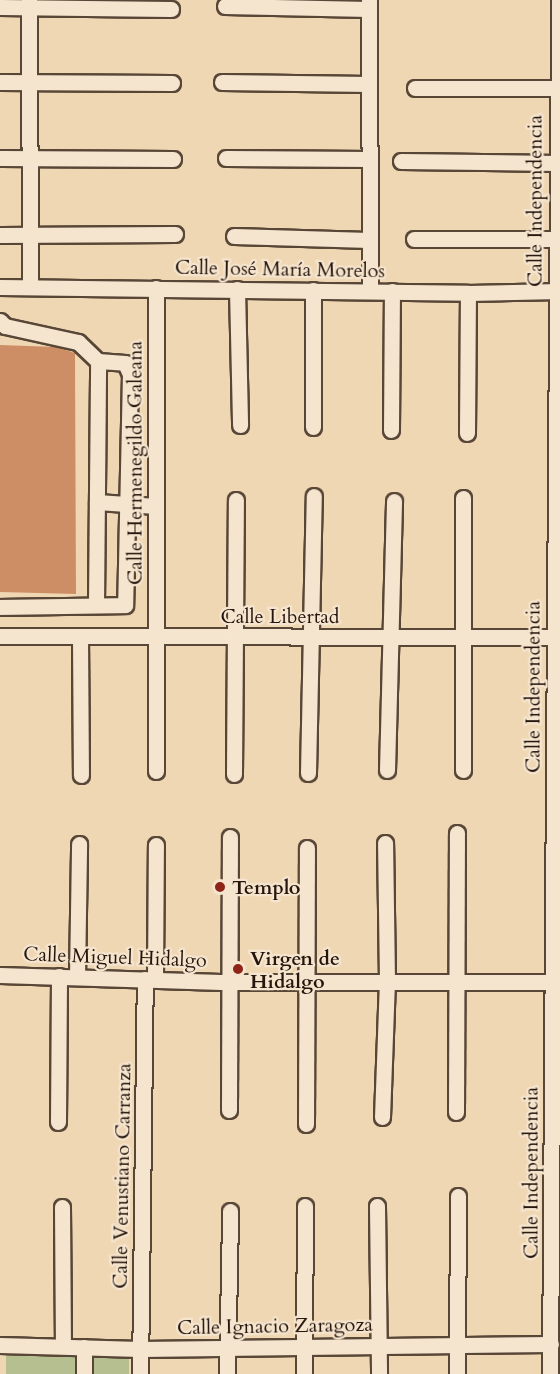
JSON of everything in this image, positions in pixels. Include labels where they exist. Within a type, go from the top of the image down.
[{"type":"street","name":"Calle Independencia","points":[[551,1373],[557,982],[556,88],[559,0]]},
{"type":"street","points":[[29,4],[30,286]]},
{"type":"street","points":[[0,7],[29,4],[171,9]]},
{"type":"street","points":[[225,6],[369,4],[370,291]]},
{"type":"street","points":[[0,82],[172,83]]},
{"type":"street","points":[[222,82],[369,84]]},
{"type":"street","points":[[415,88],[556,88]]},
{"type":"street","points":[[0,158],[173,159]]},
{"type":"street","points":[[226,158],[369,159]]},
{"type":"street","points":[[401,161],[557,163]]},
{"type":"street","points":[[0,235],[175,234]]},
{"type":"street","points":[[234,236],[369,240]]},
{"type":"street","points":[[414,239],[557,239]]},
{"type":"street","name":"Calle José María Morelos","points":[[0,287],[468,293],[558,291]]},
{"type":"street","name":"Calle Hermenegildo Galeana","points":[[156,288],[156,771]]},
{"type":"street","points":[[237,289],[240,424]]},
{"type":"street","points":[[313,290],[313,427]]},
{"type":"street","points":[[391,430],[392,291]]},
{"type":"street","points":[[467,433],[468,293]]},
{"type":"street","points":[[0,321],[5,326],[78,342],[98,361],[124,363],[129,368],[128,599],[125,605],[0,607]]},
{"type":"street","points":[[96,605],[98,361]]},
{"type":"street","points":[[308,773],[314,496]]},
{"type":"street","points":[[463,498],[463,770]]},
{"type":"street","points":[[234,774],[236,500]]},
{"type":"street","points":[[387,770],[394,501]]},
{"type":"street","points":[[97,502],[156,506]]},
{"type":"street","name":"Calle Libertad","points":[[0,636],[557,637]]},
{"type":"street","points":[[80,637],[81,775]]},
{"type":"street","points":[[456,1112],[458,833]]},
{"type":"street","points":[[229,1110],[230,837]]},
{"type":"street","points":[[382,1117],[387,981],[385,843]]},
{"type":"street","points":[[76,976],[79,844]]},
{"type":"street","name":"Calle Venustiano Carranza","points":[[140,1374],[150,978],[156,845]]},
{"type":"street","points":[[306,1124],[307,848]]},
{"type":"street","name":"Calle Miguel Hidalgo","points":[[0,975],[229,982],[458,980],[557,982]]},
{"type":"street","points":[[58,1122],[59,976]]},
{"type":"street","points":[[457,1374],[458,1196]]},
{"type":"street","points":[[304,1374],[305,1206]]},
{"type":"street","points":[[377,1206],[379,1374]]},
{"type":"street","points":[[62,1207],[63,1346]]},
{"type":"street","points":[[227,1374],[230,1211]]},
{"type":"street","name":"Calle Ignacio Zaragoza","points":[[0,1345],[140,1349],[551,1344]]},
{"type":"street","points":[[84,1347],[84,1374]]},
{"type":"green space","points":[[6,1354],[129,1358],[129,1374],[6,1374]]},
{"type":"building","points":[[0,345],[56,347],[75,353],[76,594],[0,592]]},
{"type":"place","name":"Templo","points":[[220,887]]},
{"type":"place","name":"Virgen de Hidalgo","points":[[238,969]]}]
